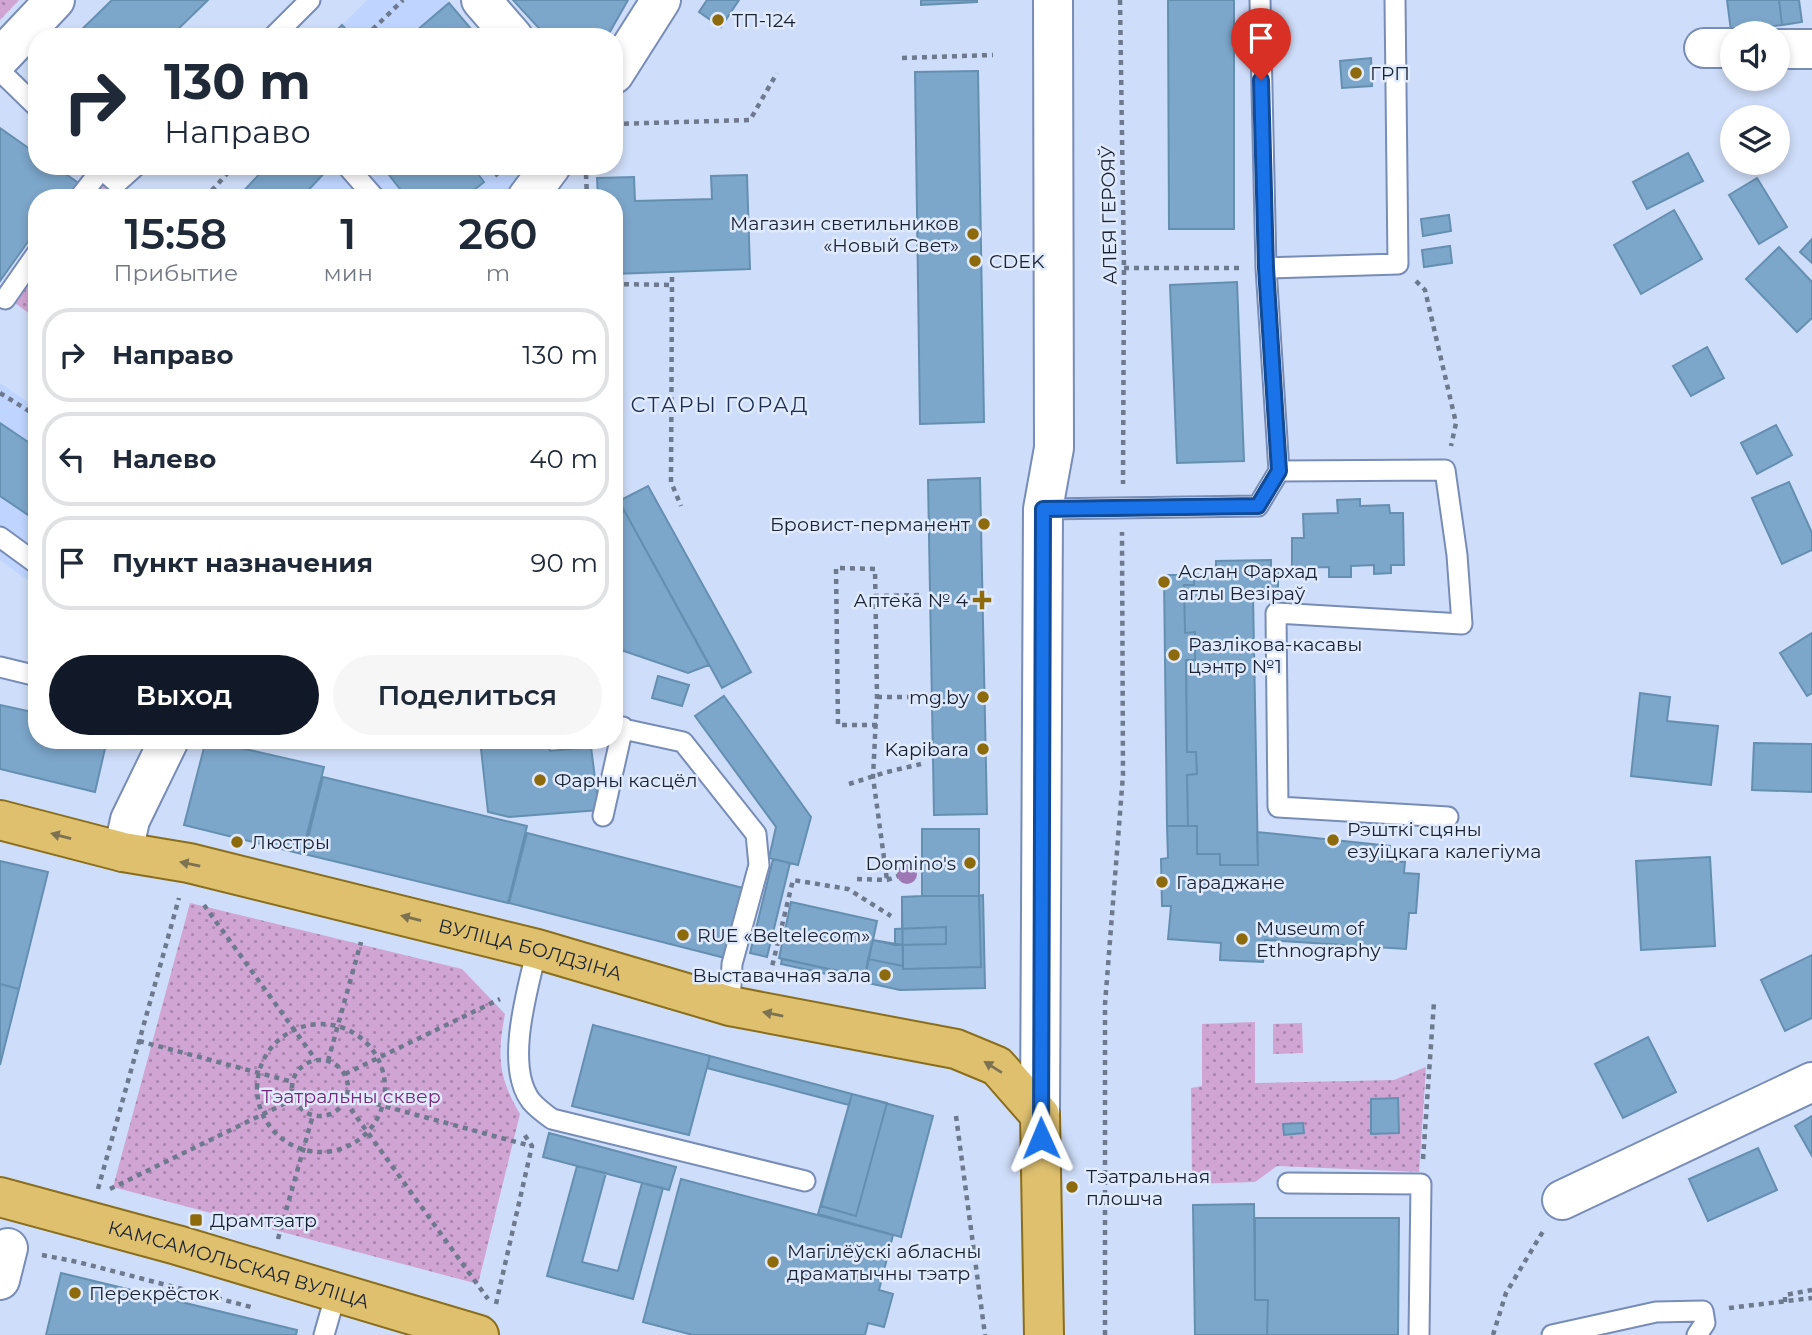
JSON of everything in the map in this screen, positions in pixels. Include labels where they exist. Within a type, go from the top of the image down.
[{"type":"main road","name":"ВУЛІЦА БОЛДЗІНА","points":[[0,820],[123,852],[189,863],[537,949],[730,1006],[956,1049],[996,1066],[1040,1115]]},
{"type":"main road","points":[[1040,1115],[1044,1335]]},
{"type":"main road","name":"КАМСАМОЛЬСКАЯ ВУЛІЦА","points":[[0,1197],[177,1245],[479,1335]]},
{"type":"street","points":[[28,28],[55,0]]},
{"type":"street","points":[[481,0],[505,28]]},
{"type":"street","points":[[623,60],[661,0]]},
{"type":"street","points":[[1040,1115],[1043,509],[1054,448],[1053,0]]},
{"type":"street","points":[[0,58],[28,28]]},
{"type":"street","points":[[1790,49],[1812,49]]},
{"type":"street","points":[[123,852],[130,820],[165,749]]},
{"type":"street","points":[[1562,1200],[1812,1082]]},
{"type":"lane","points":[[282,28],[310,0]]},
{"type":"lane","points":[[1043,509],[1258,506],[1279,471],[1266,268],[1260,0]]},
{"type":"lane","points":[[1266,268],[1398,264],[1395,0]]},
{"type":"lane","points":[[0,71],[28,98]]},
{"type":"lane","points":[[107,175],[117,183],[126,175]]},
{"type":"lane","points":[[355,175],[367,189]]},
{"type":"lane","points":[[5,299],[28,266]]},
{"type":"lane","points":[[1279,471],[1445,470],[1457,555],[1462,624],[1276,613],[1278,807],[1448,817]]},
{"type":"lane","points":[[0,537],[28,557]]},
{"type":"lane","points":[[0,667],[28,674]]},
{"type":"lane","points":[[623,728],[683,742],[756,834],[759,865],[732,964],[730,1006]]},
{"type":"lane","points":[[603,817],[615,749]]},
{"type":"lane","points":[[537,949],[525,1000],[518,1052],[522,1079],[530,1100],[552,1119],[805,1181]]},
{"type":"lane","points":[[1288,1182],[1421,1184],[1419,1335]]},
{"type":"lane","points":[[324,1335],[336,1293]]},
{"type":"lane","points":[[1552,1335],[1656,1312],[1703,1311],[1706,1322],[1697,1335]]},
{"type":"path","points":[[374,28],[403,0]]},
{"type":"path","name":"АЛЕЯ ГЕРОЯЎ","points":[[1105,1335],[1105,1004],[1123,775],[1124,268],[1120,0]]},
{"type":"path","points":[[902,58],[993,55]]},
{"type":"path","points":[[623,124],[750,120],[777,73]]},
{"type":"path","points":[[213,189],[226,175]]},
{"type":"path","points":[[1398,264],[1425,290],[1456,423],[1445,470]]},
{"type":"path","points":[[1124,268],[1266,268]]},
{"type":"path","points":[[672,276],[671,482],[681,506]]},
{"type":"path","points":[[623,284],[672,285]]},
{"type":"path","points":[[0,393],[28,410]]},
{"type":"path","points":[[877,724],[838,725],[836,568],[875,569],[877,724],[873,776],[887,880]]},
{"type":"path","points":[[874,596],[921,595]]},
{"type":"path","points":[[877,697],[923,697]]},
{"type":"path","points":[[849,784],[921,764]]},
{"type":"path","points":[[857,879],[887,880],[906,873]]},
{"type":"path","points":[[770,975],[793,880],[848,889],[891,916]]},
{"type":"path","points":[[180,894],[96,1195],[294,1099]]},
{"type":"path","points":[[200,899],[316,1060]]},
{"type":"path","points":[[328,1061],[363,938]]},
{"type":"path","points":[[345,1074],[501,998]]},
{"type":"path","points":[[1421,1184],[1434,1002]]},
{"type":"path","points":[[319,1024],[337,1027],[362,1039],[377,1058],[384,1080],[382,1106],[374,1124],[367,1131],[351,1144],[337,1150],[323,1152],[304,1149],[280,1137],[262,1114],[258,1099],[259,1073],[267,1054],[276,1042],[295,1030],[319,1024]]},
{"type":"path","points":[[139,1041],[293,1082]]},
{"type":"path","points":[[316,1060],[328,1061],[340,1068],[348,1083],[346,1099],[331,1114],[313,1115],[303,1111],[294,1099],[293,1082],[299,1069],[316,1060]]},
{"type":"path","points":[[346,1099],[532,1146],[495,1308],[367,1131],[346,1099]]},
{"type":"path","points":[[277,1244],[313,1115]]},
{"type":"path","points":[[956,1116],[985,1335]]},
{"type":"path","points":[[1493,1335],[1506,1293],[1562,1200]]},
{"type":"path","points":[[78,1262],[261,1310]]},
{"type":"path","points":[[1785,1302],[1785,1295],[1812,1290]]},
{"type":"path","points":[[1703,1311],[1812,1298]]},
{"type":"shaded area","points":[[367,0],[447,0],[470,28],[339,28]]},
{"type":"shaded area","points":[[259,175],[521,175],[510,189],[245,189]]},
{"type":"shaded area","points":[[0,383],[28,402],[28,580],[0,560]]},
{"type":"green space","points":[[0,0],[19,0],[0,20]]},
{"type":"green space","points":[[104,180],[114,189],[98,189]]},
{"type":"green space","points":[[28,281],[28,312],[12,301]]},
{"type":"green space","name":"Тэатральны сквер","points":[[190,903],[462,969],[505,1014],[501,1065],[507,1089],[520,1114],[478,1284],[113,1187]]},
{"type":"green space","points":[[1255,1022],[1255,1083],[1394,1080],[1426,1067],[1419,1172],[1277,1166],[1255,1182],[1192,1184],[1191,1088],[1202,1086],[1202,1024]]},
{"type":"green space","points":[[1302,1023],[1303,1053],[1273,1054],[1273,1024]]},
{"type":"building","points":[[112,0],[208,0],[179,28],[83,28]]},
{"type":"building","points":[[513,0],[628,0],[612,28],[539,28]]},
{"type":"building","name":"ТП-124","points":[[707,0],[739,0],[721,27],[699,12]]},
{"type":"building","points":[[921,0],[977,0],[977,2],[921,5]]},
{"type":"building","points":[[1168,0],[1234,0],[1234,229],[1169,229]]},
{"type":"building","points":[[1727,0],[1779,0],[1782,21],[1730,21]]},
{"type":"building","points":[[1779,0],[1799,0],[1802,22],[1790,24],[1790,21],[1782,21]]},
{"type":"building","points":[[449,3],[470,28],[420,28]]},
{"type":"building","name":"ГРП","points":[[1371,58],[1372,86],[1342,88],[1340,61]]},
{"type":"building","points":[[978,71],[984,422],[920,424],[915,72]]},
{"type":"building","points":[[0,128],[28,148],[28,175],[67,175],[80,184],[76,189],[28,189],[28,242],[0,281]]},
{"type":"building","points":[[1688,153],[1703,181],[1647,209],[1633,182]]},
{"type":"building","points":[[259,175],[323,175],[309,189],[245,189]]},
{"type":"building","points":[[389,175],[479,175],[484,182],[475,189],[400,189]]},
{"type":"building","points":[[747,175],[750,269],[623,274],[623,189],[598,189],[597,178],[634,177],[635,201],[712,199],[711,176]]},
{"type":"building","points":[[1757,178],[1787,227],[1759,244],[1729,195]]},
{"type":"building","points":[[1674,210],[1702,259],[1641,294],[1614,245]]},
{"type":"building","points":[[1449,215],[1451,231],[1423,236],[1421,219]]},
{"type":"building","points":[[1812,239],[1812,263],[1800,252]]},
{"type":"building","points":[[1450,246],[1452,263],[1424,267],[1422,250]]},
{"type":"building","points":[[1779,247],[1812,282],[1812,318],[1797,332],[1746,279]]},
{"type":"building","points":[[1237,282],[1244,461],[1177,463],[1170,285]]},
{"type":"building","points":[[1707,347],[1724,378],[1691,396],[1673,366]]},
{"type":"building","points":[[0,423],[28,442],[28,515],[0,496]]},
{"type":"building","points":[[1776,425],[1792,455],[1757,474],[1741,443]]},
{"type":"building","points":[[980,478],[987,814],[934,815],[928,480]]},
{"type":"building","points":[[1789,482],[1812,533],[1812,550],[1782,564],[1752,498]]},
{"type":"building","points":[[648,486],[751,672],[722,688],[623,508],[623,499]]},
{"type":"building","points":[[1360,499],[1360,506],[1389,505],[1390,513],[1403,513],[1404,565],[1391,565],[1391,573],[1374,574],[1374,565],[1351,566],[1351,577],[1329,577],[1329,567],[1292,568],[1292,538],[1304,538],[1303,514],[1338,513],[1337,500]]},
{"type":"building","points":[[623,512],[709,665],[688,673],[624,651]]},
{"type":"building","points":[[1271,560],[1271,573],[1278,573],[1278,594],[1253,595],[1258,865],[1220,865],[1220,854],[1197,854],[1197,826],[1188,826],[1187,775],[1197,774],[1196,752],[1187,752],[1186,660],[1195,660],[1195,632],[1185,633],[1184,585],[1194,585],[1194,575],[1216,574],[1216,561]]},
{"type":"building","points":[[1164,575],[1194,575],[1194,585],[1184,585],[1185,633],[1195,632],[1195,660],[1186,660],[1187,752],[1196,752],[1197,774],[1187,775],[1188,826],[1167,826]]},
{"type":"building","points":[[1812,633],[1812,693],[1807,696],[1780,653]]},
{"type":"building","points":[[658,676],[689,685],[682,706],[652,698]]},
{"type":"building","points":[[1640,693],[1670,697],[1667,721],[1718,726],[1711,785],[1631,776]]},
{"type":"building","points":[[724,696],[811,817],[798,865],[769,858],[776,827],[695,716]]},
{"type":"building","points":[[0,705],[28,711],[28,749],[105,749],[95,792],[0,769]]},
{"type":"building","points":[[1754,743],[1812,744],[1812,792],[1752,790]]},
{"type":"building","points":[[204,749],[245,749],[324,767],[302,854],[184,825]]},
{"type":"building","name":"Фарны касцёл","points":[[481,749],[591,749],[599,810],[509,817],[488,812]]},
{"type":"building","points":[[323,777],[527,826],[508,903],[304,854]]},
{"type":"building","points":[[1167,826],[1197,826],[1197,854],[1220,854],[1220,865],[1258,865],[1257,832],[1390,846],[1389,861],[1405,862],[1404,873],[1419,874],[1416,913],[1409,913],[1406,949],[1265,940],[1263,962],[1220,960],[1221,943],[1168,939],[1171,906],[1162,906],[1161,859],[1168,858]]},
{"type":"building","points":[[922,829],[979,829],[979,896],[922,896]]},
{"type":"building","points":[[922,829],[979,829],[979,896],[983,895],[985,988],[900,990],[781,964],[782,959],[779,958],[791,902],[877,921],[873,940],[895,945],[895,929],[902,929],[902,897],[922,896]]},
{"type":"building","points":[[527,833],[743,888],[725,958],[509,903]]},
{"type":"building","points":[[1710,857],[1715,946],[1641,950],[1636,861]]},
{"type":"building","points":[[773,859],[790,863],[767,957],[750,953]]},
{"type":"building","points":[[0,861],[48,872],[19,989],[0,984]]},
{"type":"building","points":[[983,895],[985,988],[900,990],[781,964],[782,959],[865,977],[868,959],[903,966],[903,969],[981,967],[979,896]]},
{"type":"building","points":[[979,896],[981,967],[903,969],[902,897]]},
{"type":"building","points":[[791,902],[877,921],[865,977],[779,958]]},
{"type":"building","points":[[946,927],[946,944],[895,945],[895,929]]},
{"type":"building","points":[[873,940],[903,945],[903,966],[868,959]]},
{"type":"building","points":[[1812,955],[1812,1018],[1785,1031],[1761,980]]},
{"type":"building","points":[[0,984],[19,989],[0,1065]]},
{"type":"building","points":[[593,1025],[710,1056],[689,1135],[572,1106]]},
{"type":"building","points":[[1648,1037],[1676,1092],[1623,1118],[1595,1064]]},
{"type":"building","points":[[710,1056],[852,1094],[849,1105],[707,1068]]},
{"type":"building","points":[[852,1094],[933,1116],[901,1237],[818,1214]]},
{"type":"building","points":[[852,1094],[887,1103],[856,1216],[821,1206]]},
{"type":"building","points":[[1398,1098],[1399,1133],[1371,1134],[1371,1099]]},
{"type":"building","points":[[1812,1116],[1812,1156],[1795,1126]]},
{"type":"building","points":[[1303,1123],[1304,1133],[1284,1135],[1283,1124]]},
{"type":"building","points":[[549,1133],[676,1167],[669,1190],[543,1157]]},
{"type":"building","points":[[1758,1148],[1777,1190],[1708,1221],[1689,1179]]},
{"type":"building","points":[[577,1166],[606,1173],[582,1262],[618,1271],[642,1183],[663,1188],[633,1299],[547,1276]]},
{"type":"building","name":"Магілёўскі абласны драматычны тэатр","points":[[681,1179],[893,1235],[879,1290],[893,1294],[884,1327],[868,1323],[865,1335],[693,1335],[643,1322]]},
{"type":"building","points":[[1254,1204],[1255,1300],[1268,1300],[1267,1335],[1195,1335],[1193,1205]]},
{"type":"building","points":[[1255,1218],[1399,1218],[1398,1335],[1267,1335],[1268,1300],[1255,1300]]},
{"type":"building","points":[[61,1273],[297,1330],[296,1335],[46,1335]]},
{"type":"place","name":"ТП-124","points":[[718,20]]},
{"type":"place","name":"ГРП","points":[[1356,73]]},
{"type":"place","name":"Магазин светильников «Новый Свет»","points":[[973,234]]},
{"type":"place","name":"CDEK","points":[[975,261]]},
{"type":"place","name":"Бровист-перманент","points":[[984,524]]},
{"type":"place","name":"Аслан Фархад аглы Везіраў","points":[[1164,582]]},
{"type":"place","name":"Аптека № 4","points":[[982,600]]},
{"type":"place","name":"Разлікова-касавы цэнтр №1","points":[[1174,655]]},
{"type":"place","name":"mg.by","points":[[983,697]]},
{"type":"place","name":"Kapibara","points":[[983,749]]},
{"type":"place","name":"Фарны касцёл","points":[[540,780]]},
{"type":"place","name":"Рэшткі сцяны езуіцкага калегіума","points":[[1333,840]]},
{"type":"place","name":"Люстры","points":[[237,842]]},
{"type":"place","name":"Domino's","points":[[970,863]]},
{"type":"place","name":"Гараджане","points":[[1162,882]]},
{"type":"place","name":"RUE «Beltelecom»","points":[[683,935]]},
{"type":"place","name":"Museum of Ethnography","points":[[1242,939]]},
{"type":"place","name":"Выставачная зала","points":[[885,975]]},
{"type":"place","name":"Тэатральная плошча","points":[[1072,1187]]},
{"type":"place","name":"Драмтэатр","points":[[196,1220]]},
{"type":"place","name":"Магілёўскі абласны драматычны тэатр","points":[[773,1262]]},
{"type":"place","name":"Перекрёсток","points":[[75,1293]]},
{"type":"district","name":"СТАРЫ ГОРАД","points":[[720,404]]},
{"type":"route","points":[[1041,1138],[1043,509],[1258,506],[1279,471],[1266,268],[1261,80]]}]
